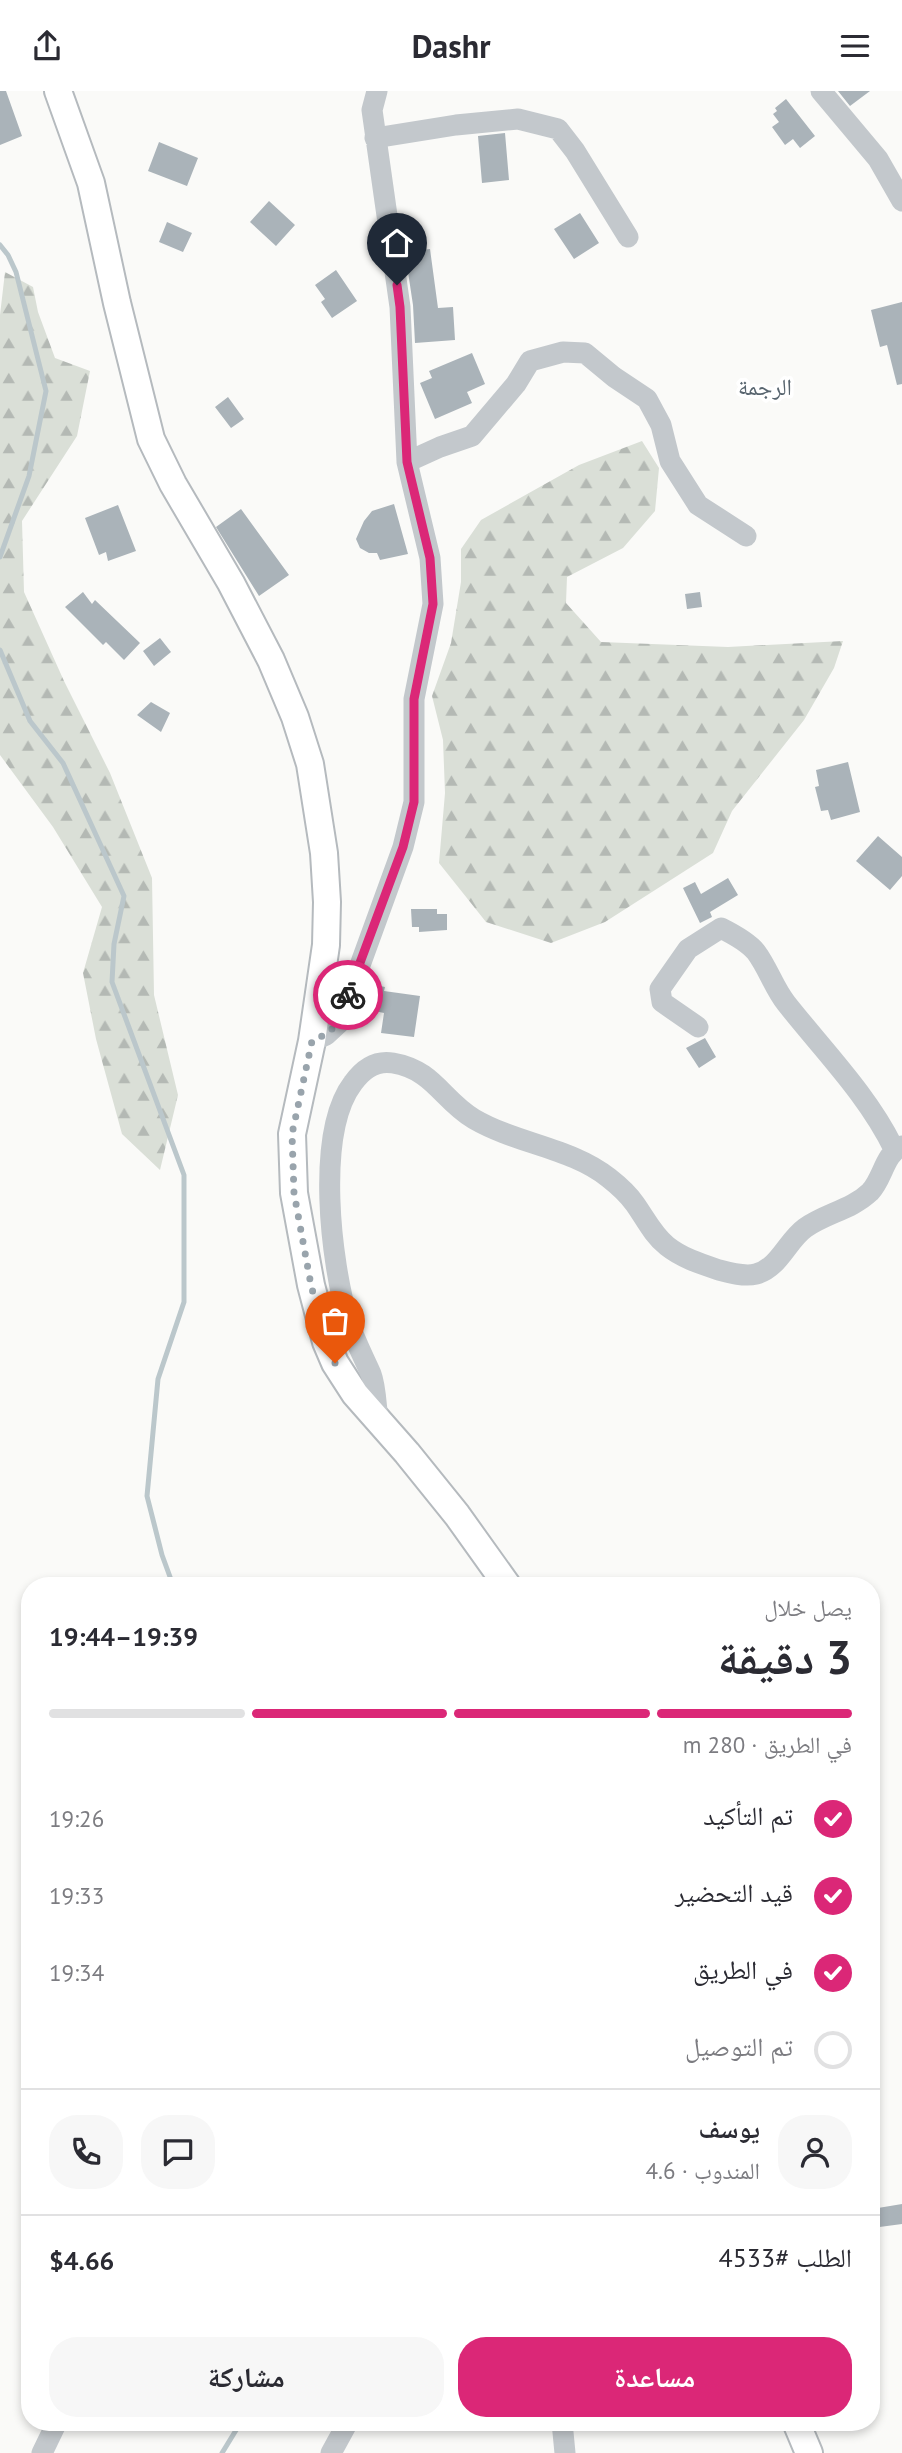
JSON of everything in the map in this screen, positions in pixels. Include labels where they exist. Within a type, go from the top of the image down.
[{"type":"main road","points":[[58,91],[91,183],[151,439],[173,484],[231,583],[271,660],[295,717],[310,764],[324,853],[326,945],[312,1041],[292,1134],[294,1193],[311,1285],[326,1342],[335,1363],[355,1394],[457,1515],[501,1577]]},
{"type":"main road","points":[[800,2431],[809,2453]]},
{"type":"street","points":[[312,1041],[327,1035],[339,1023],[403,847],[414,802],[414,699],[431,619],[433,584],[430,558],[407,462],[400,307],[372,110],[377,91]]},
{"type":"street","points":[[821,91],[878,159],[902,201]]},
{"type":"street","points":[[375,138],[456,125],[518,119],[558,129],[575,151],[628,237]]},
{"type":"street","points":[[407,462],[472,436],[516,384],[530,361],[562,352],[584,353],[647,399],[661,425],[670,461],[698,505],[746,536]]},
{"type":"street","points":[[378,1421],[372,1376],[359,1352],[340,1288],[334,1254],[331,1209],[333,1131],[338,1110],[358,1075],[369,1066],[381,1062],[407,1067],[436,1083],[460,1111],[481,1123],[522,1141],[585,1161],[609,1178],[633,1201],[665,1245],[685,1258],[742,1275],[756,1274],[774,1264],[804,1229],[825,1216],[851,1206],[872,1191],[898,1147],[784,1001],[755,951],[733,934],[721,929],[688,949],[660,989],[662,1002],[698,1027]]},
{"type":"street","points":[[42,2453],[53,2431]]},
{"type":"street","points":[[331,2453],[343,2431]]},
{"type":"street","points":[[563,2431],[565,2453]]},
{"type":"green space","points":[[5,272],[33,287],[38,312],[55,358],[90,371],[77,436],[22,521],[24,592],[110,773],[152,878],[154,995],[178,1095],[160,1170],[122,1134],[96,1039],[83,973],[102,907],[53,827],[0,755],[0,315]]},
{"type":"green space","points":[[642,441],[659,468],[655,511],[623,548],[567,577],[566,603],[601,642],[728,647],[843,641],[834,668],[804,720],[732,811],[713,853],[605,922],[551,943],[486,922],[439,863],[445,793],[443,740],[432,696],[451,643],[461,582],[461,549],[481,520],[579,465]]},
{"type":"building","points":[[0,91],[6,91],[22,136],[0,145]]},
{"type":"building","points":[[838,91],[870,91],[850,106]]},
{"type":"building","points":[[786,99],[815,136],[800,148],[793,139],[785,145],[772,127],[779,122],[773,114],[777,111],[775,108]]},
{"type":"building","points":[[505,133],[509,180],[482,183],[478,136]]},
{"type":"building","points":[[159,142],[198,158],[187,186],[148,171]]},
{"type":"building","points":[[269,201],[295,225],[276,246],[250,222]]},
{"type":"building","points":[[580,213],[599,243],[574,259],[554,229]]},
{"type":"building","points":[[167,222],[192,233],[183,252],[159,242]]},
{"type":"building","points":[[430,249],[438,308],[453,307],[455,340],[415,343],[413,305],[405,252]]},
{"type":"building","points":[[336,270],[357,301],[332,318],[321,302],[325,299],[315,285]]},
{"type":"building","points":[[902,302],[902,384],[897,385],[887,345],[880,347],[871,310]]},
{"type":"building","points":[[472,353],[485,384],[467,392],[472,403],[435,419],[420,383],[432,378],[429,371]]},
{"type":"building","points":[[228,397],[244,419],[231,428],[215,407]]},
{"type":"building","points":[[394,504],[408,554],[380,560],[377,553],[369,553],[360,548],[356,539],[372,511]]},
{"type":"building","points":[[118,505],[136,551],[108,561],[106,552],[99,555],[85,518]]},
{"type":"building","points":[[241,509],[289,575],[259,596],[216,527]]},
{"type":"building","points":[[83,592],[92,604],[95,600],[140,643],[124,660],[106,642],[103,645],[65,607]]},
{"type":"building","points":[[700,592],[702,607],[687,609],[685,594]]},
{"type":"building","points":[[160,638],[171,652],[154,666],[143,651]]},
{"type":"building","points":[[151,702],[170,713],[161,732],[137,715]]},
{"type":"building","points":[[848,762],[860,812],[831,820],[828,810],[821,811],[815,787],[819,786],[816,770]]},
{"type":"building","points":[[878,836],[902,857],[902,876],[890,890],[856,861]]},
{"type":"building","points":[[728,878],[738,895],[710,912],[712,917],[700,923],[683,888],[695,882],[701,894]]},
{"type":"building","points":[[411,909],[437,909],[437,914],[447,914],[447,930],[419,932],[419,927],[412,927]]},
{"type":"building","points":[[371,984],[385,987],[384,991],[420,996],[414,1037],[381,1033],[384,1013],[365,1009]]},
{"type":"building","points":[[705,1038],[716,1057],[699,1068],[686,1048]]},
{"type":"building","points":[[902,2204],[902,2224],[880,2227],[880,2208]]},
{"type":"waterway","points":[[0,245],[16,272],[46,391],[29,476],[0,557]]},
{"type":"waterway","points":[[0,650],[30,721],[63,763],[124,896],[114,944],[112,982],[184,1175],[184,1302],[158,1379],[147,1496],[170,1577]]},
{"type":"waterway","points":[[222,2453],[235,2431]]},
{"type":"way so far","points":[[335,1363],[326,1342],[311,1285],[294,1193],[292,1134],[312,1041],[327,1035],[339,1023],[348,995]]},
{"type":"district","name":"الرجمة","points":[[765,387]]},
{"type":"route","points":[[348,995],[403,847],[414,802],[414,699],[433,604],[430,558],[407,462],[397,285]]}]
